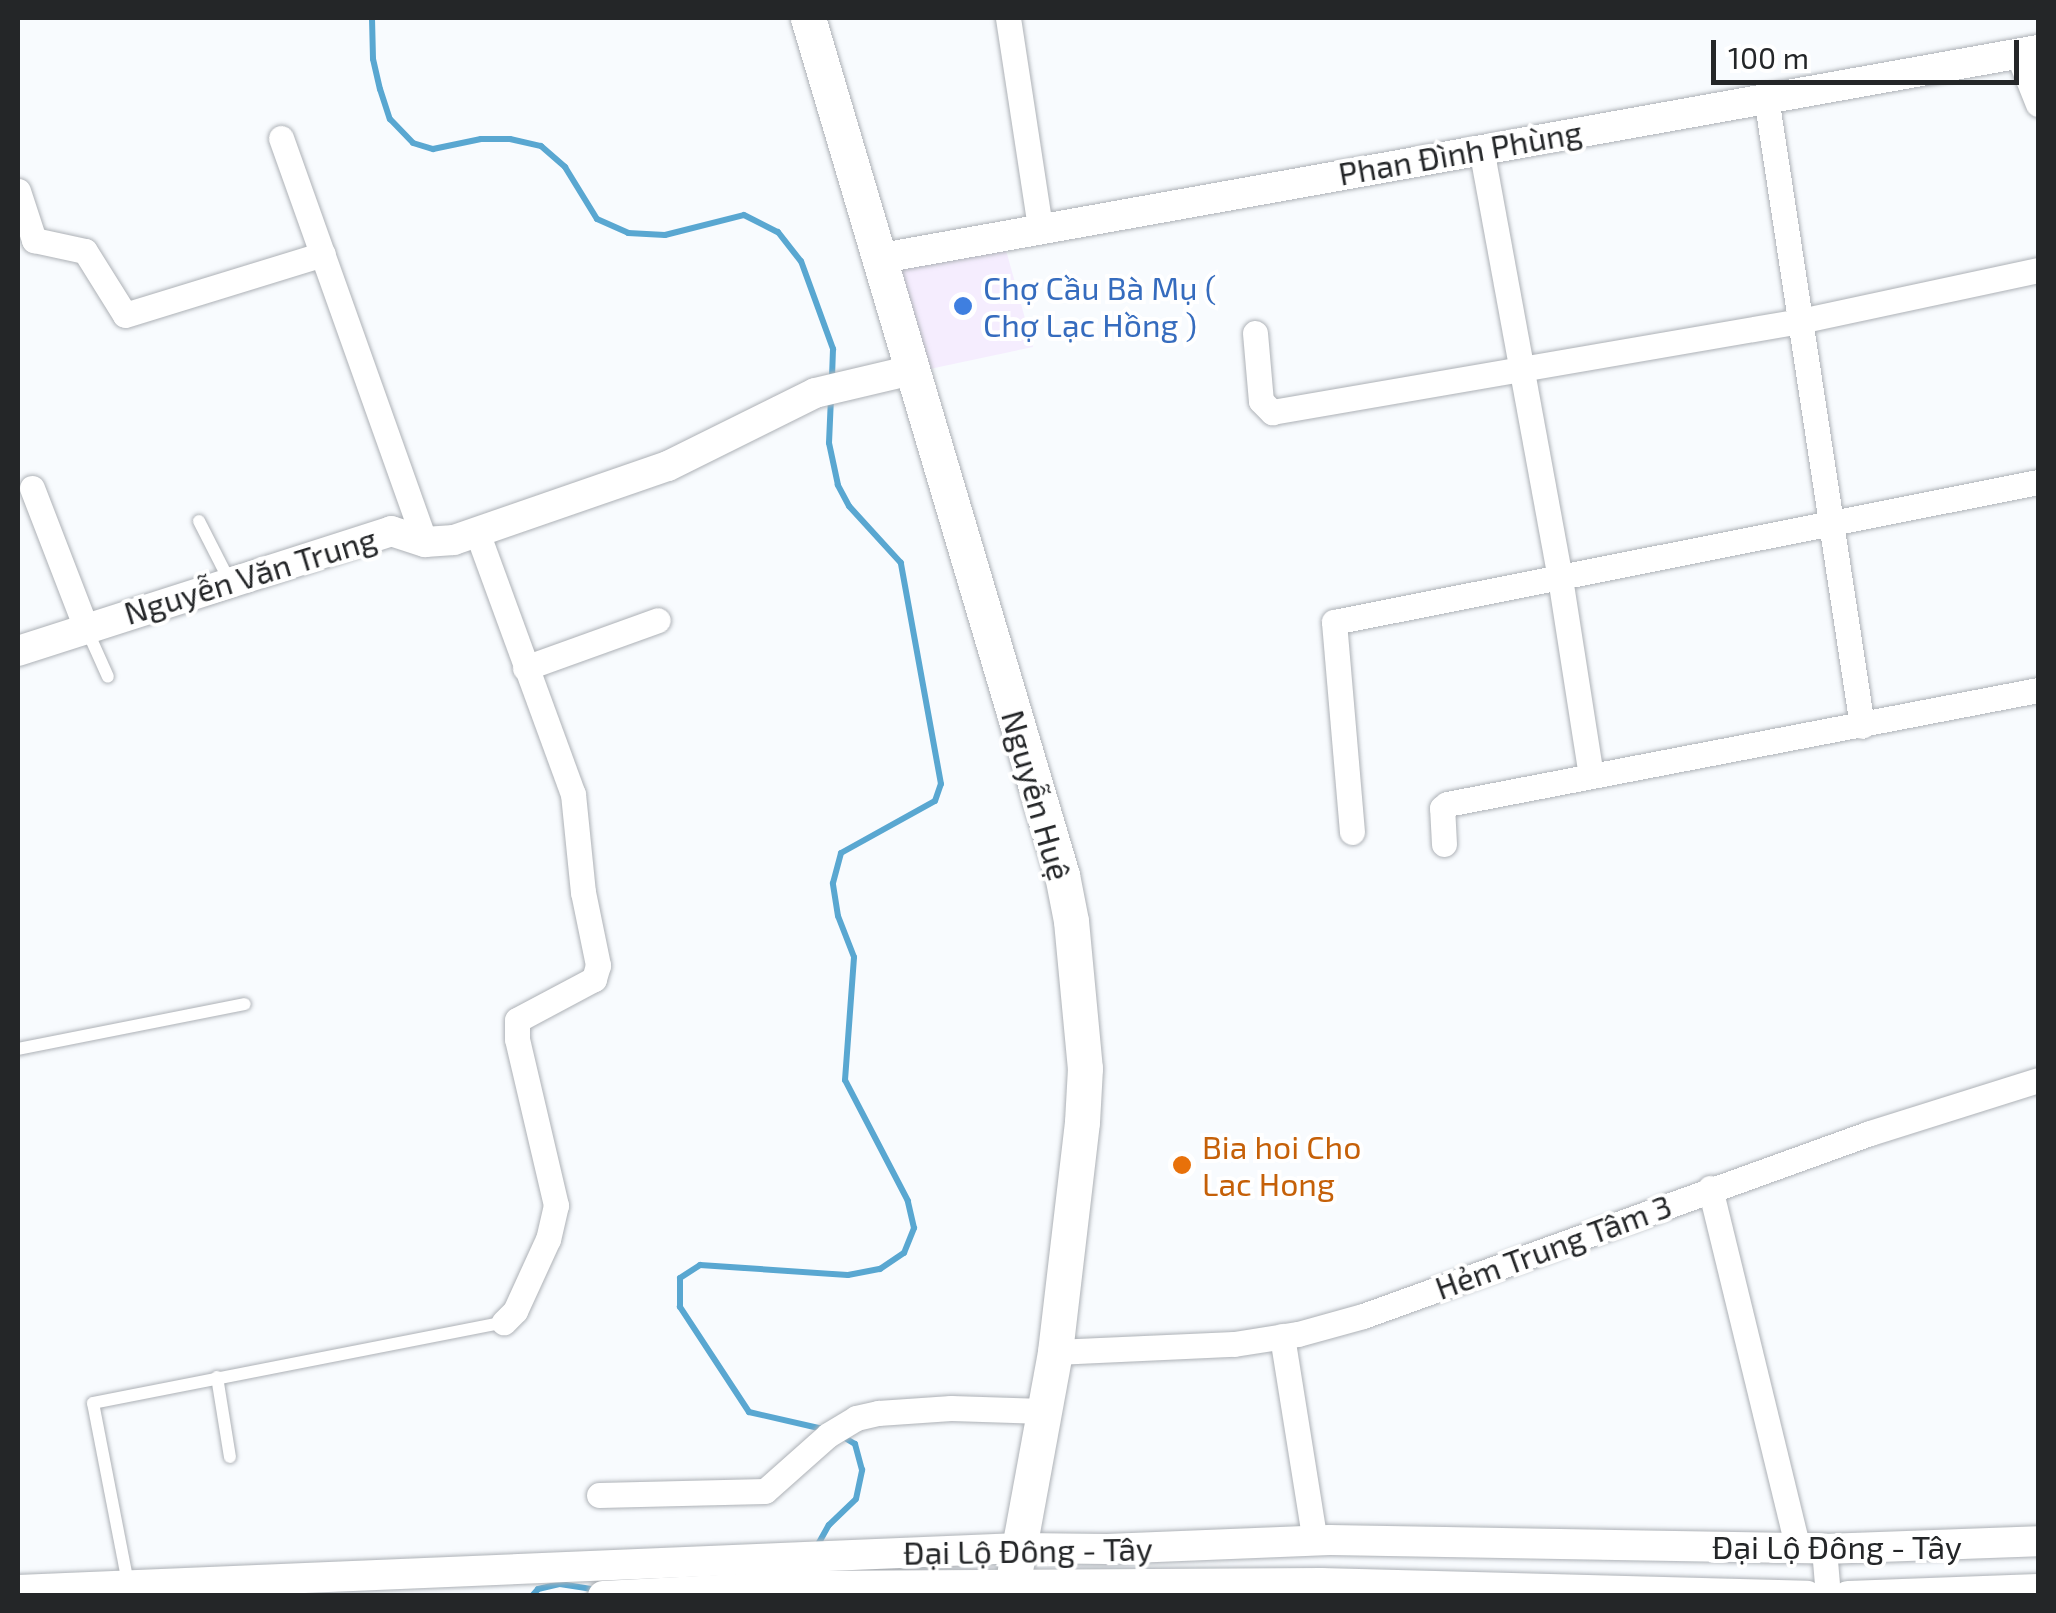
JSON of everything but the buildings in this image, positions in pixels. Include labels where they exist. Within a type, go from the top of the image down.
[{"type":"main road","name":"Nguyễn Huệ","points":[[808,18],[1057,858],[1071,921],[1086,1068],[1054,1352],[1011,1590]]},
{"type":"street","points":[[1008,18],[1040,227]]},
{"type":"street","name":"Phan Đình Phùng","points":[[882,258],[2028,52]]},
{"type":"street","points":[[2028,52],[2038,104]]},
{"type":"street","points":[[1766,97],[1828,527],[1862,726]]},
{"type":"street","points":[[281,138],[426,542]]},
{"type":"street","points":[[1481,148],[1560,578],[1591,775]]},
{"type":"street","points":[[18,191],[34,240],[85,251],[125,315],[323,254]]},
{"type":"street","points":[[1255,334],[1262,401],[1272,412],[1800,321],[2038,270]]},
{"type":"street","name":"Nguyễn Văn Trung","points":[[18,650],[391,531],[426,542],[454,540],[668,466],[815,393],[912,370]]},
{"type":"street","points":[[1352,832],[1334,622],[1828,527],[2038,482]]},
{"type":"street","points":[[32,488],[86,628]]},
{"type":"street","points":[[478,532],[574,794],[597,974],[517,1020],[517,1039],[556,1206],[548,1239],[515,1311],[504,1322]]},
{"type":"street","points":[[525,668],[658,620]]},
{"type":"street","points":[[1444,844],[1442,808],[1446,804],[2038,690]]},
{"type":"street","name":"Hẻm Trung Tâm 3","points":[[1054,1352],[1234,1344],[1362,1316],[1710,1188],[2038,1080]]},
{"type":"street","points":[[1710,1188],[1811,1549],[1828,1596]]},
{"type":"street","points":[[1282,1336],[1314,1540]]},
{"type":"street","points":[[599,1494],[765,1490],[828,1435],[856,1418],[951,1408],[1044,1410]]},
{"type":"street","name":"Đại Lộ Đông - Tây","points":[[18,1590],[1019,1548],[1314,1540],[1811,1549],[2038,1541]]},
{"type":"street","name":"Đại Lộ Đông - Tây","points":[[604,1596],[804,1586],[1808,1596]]},
{"type":"street","name":"Đại Lộ Đông - Tây","points":[[1848,1596],[2038,1589]]},
{"type":"lane","points":[[198,521],[230,583]]},
{"type":"lane","points":[[86,628],[108,676]]},
{"type":"lane","points":[[18,1049],[245,1004]]},
{"type":"lane","points":[[128,1586],[93,1403],[504,1322]]},
{"type":"lane","points":[[216,1377],[230,1457]]},
{"type":"shaded area","name":"Chợ Cầu Bà Mụ ( Chợ Lạc Hồng )","points":[[1004,243],[1033,347],[925,370],[893,265]]},
{"type":"waterway","points":[[372,18],[373,59],[380,89],[390,119],[413,143],[433,149],[481,139],[510,139],[541,146],[565,167],[597,219],[628,233],[665,235],[744,215],[778,232],[801,261],[833,349],[832,380]]},
{"type":"waterway","points":[[823,1429],[749,1412],[680,1307],[680,1278],[700,1265],[848,1275],[880,1269],[904,1253],[914,1228],[908,1201],[845,1080],[854,957],[838,916],[833,883],[841,853],[935,801],[941,784],[901,563],[849,506],[838,485],[829,443],[831,397]]},
{"type":"waterway","points":[[816,1548],[829,1525],[856,1499],[862,1470],[855,1444],[840,1435]]},
{"type":"waterway","points":[[532,1596],[538,1589],[560,1584],[596,1590]]},
{"type":"place","name":"Chợ Cầu Bà Mụ ( Chợ Lạc Hồng )","points":[[963,306]]},
{"type":"place","name":"Bia hoi Cho Lac Hong","points":[[1182,1165]]}]
